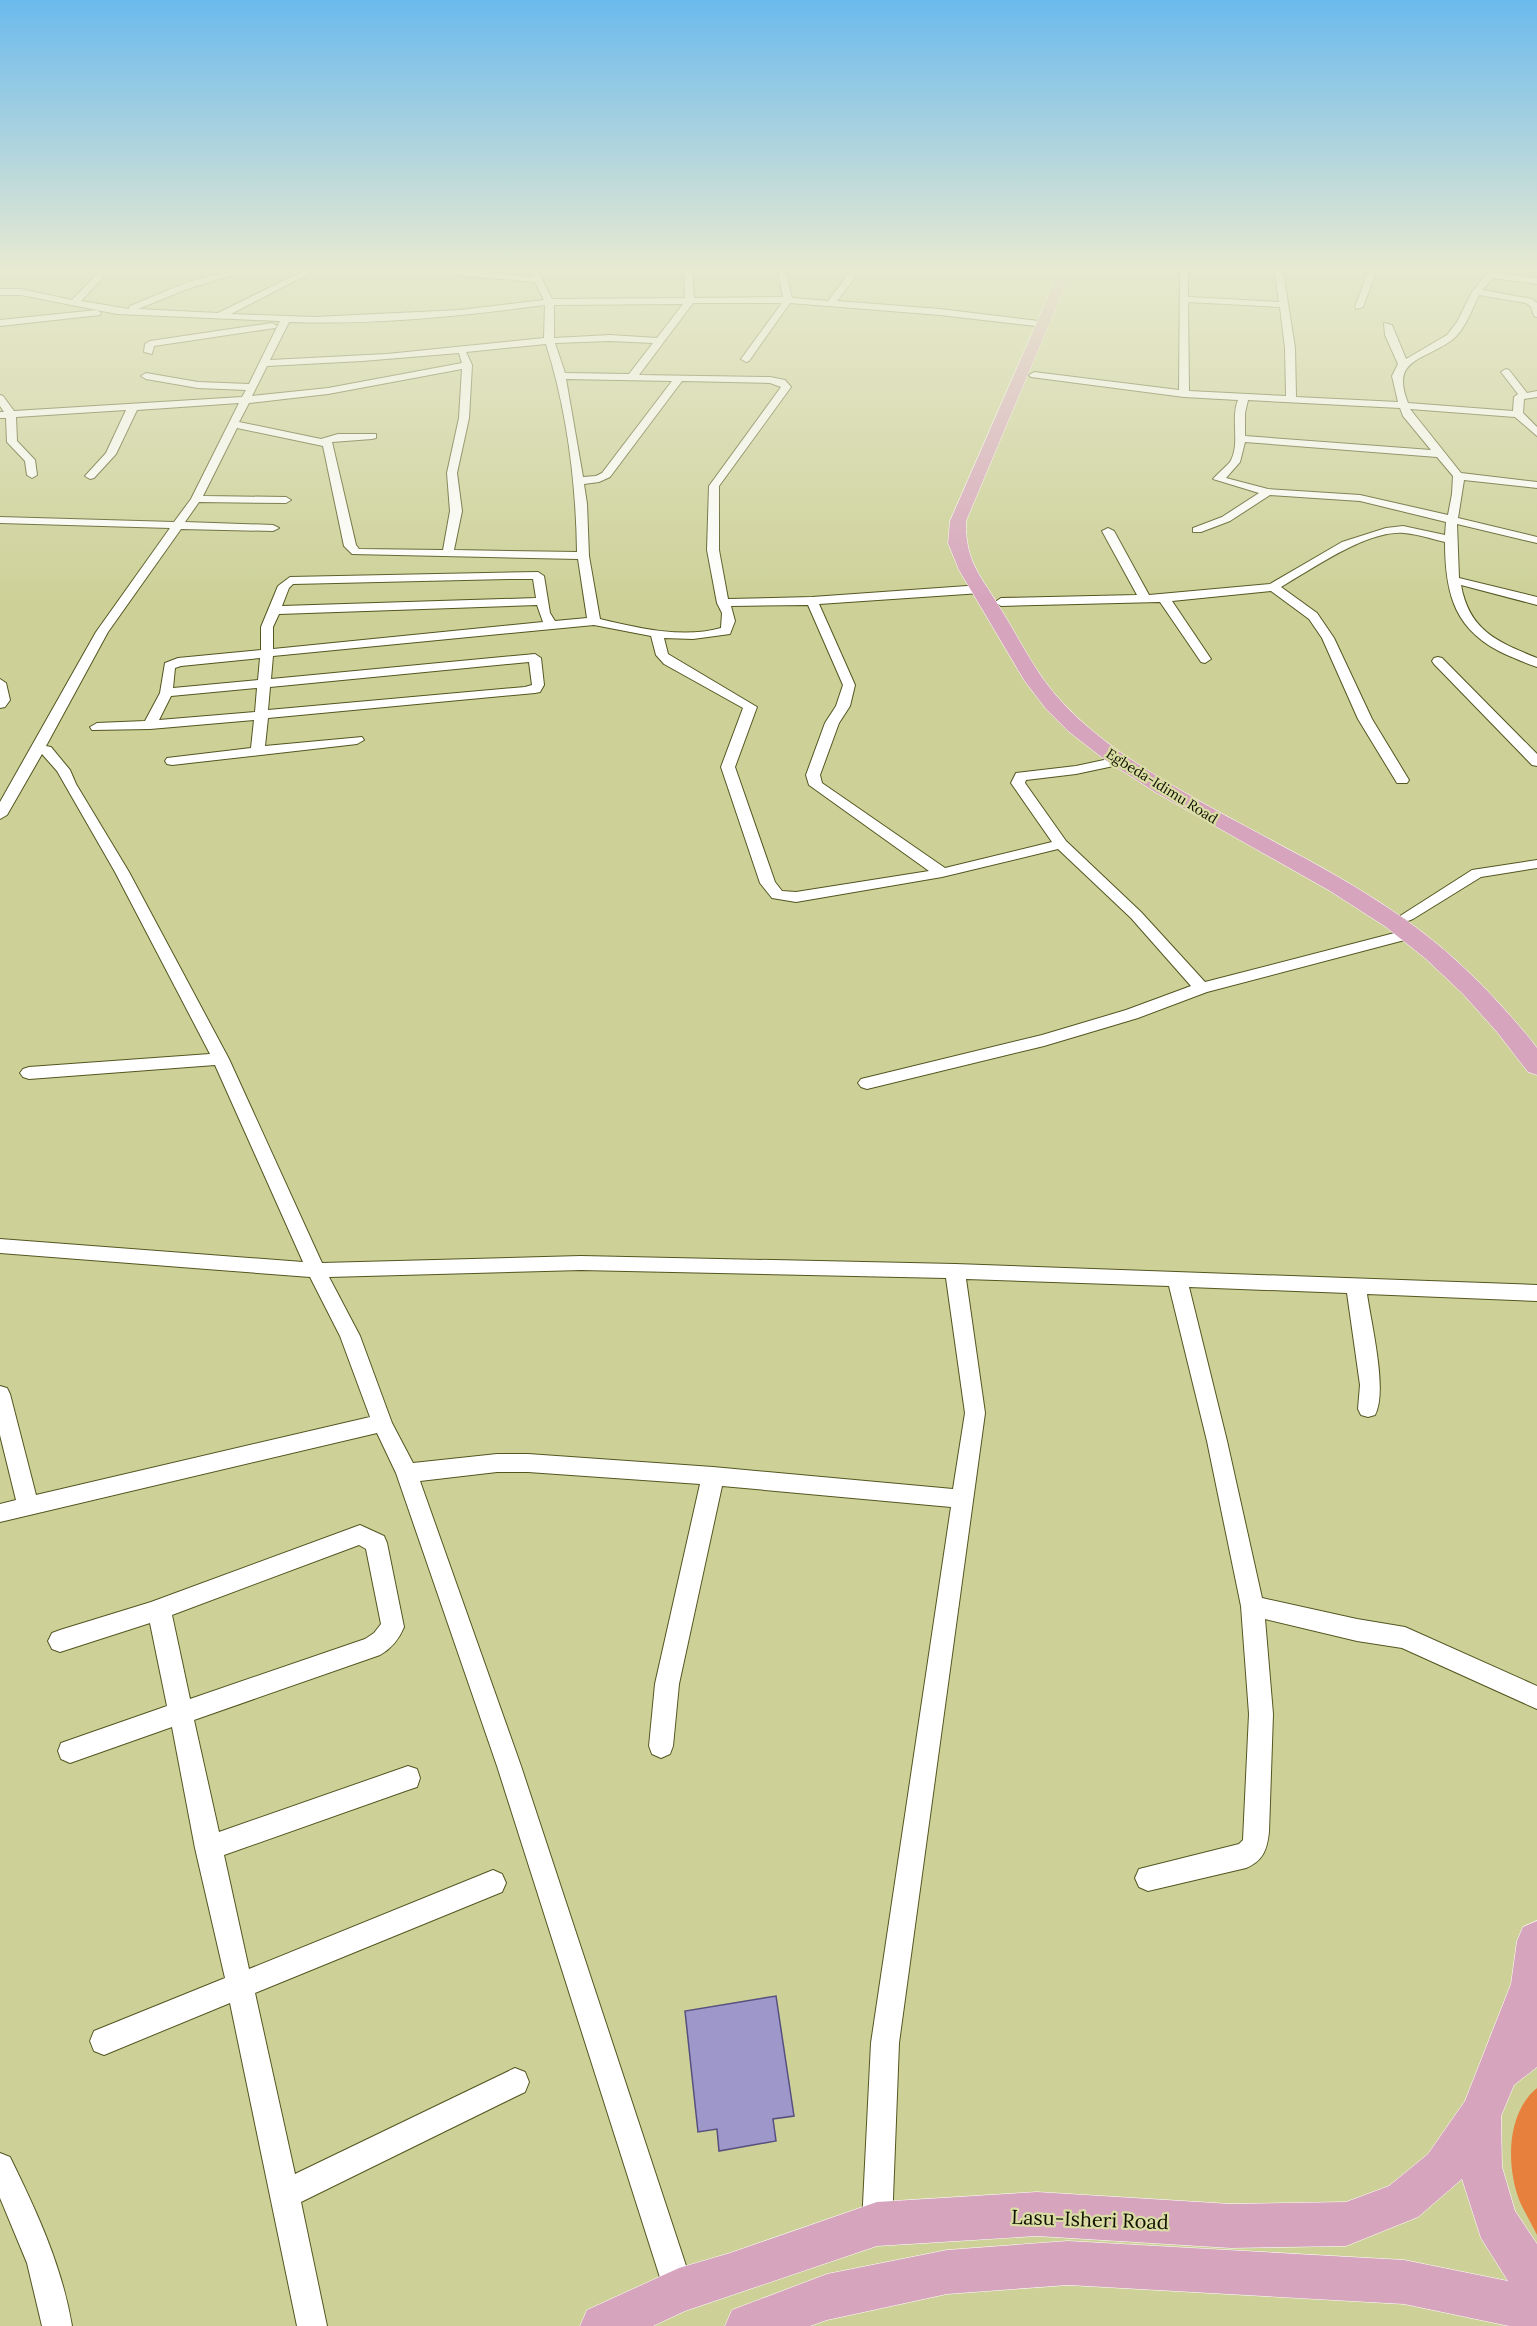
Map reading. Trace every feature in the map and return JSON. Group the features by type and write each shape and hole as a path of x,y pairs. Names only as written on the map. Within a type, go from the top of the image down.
{"main road":[{"name":"Egbeda-Idimu Road","path":"1019,381 965,500 958,521 957,542 965,564 1041,690 1064,716 1118,761 1264,841"},
{"name":"Egbeda-Idimu Road","path":"1031,381 1017,408 980,501 973,525 973,542 979,562 1026,649 1064,698 1099,732 1139,763 1328,882 1409,925 1502,999 1537,1038"},
{"name":"Egbeda-Idimu Road","path":"1409,925 1459,976 1537,1066"},
{"path":"1537,1941 1531,1984 1480,2116 1480,2167 1497,2222 1530,2274 1537,2280"},
{"path":"1499,2070 1537,2042"},
{"name":"Lasu-Isheri Road","path":"603,2326 679,2290 730,2275 877,2224 1037,2214 1231,2226 1346,2224 1403,2202 1443,2169 1480,2116"},
{"path":"759,2324 827,2297 947,2272 1068,2263 1404,2282 1537,2309"}],"street":[{"path":"172,381 198,385 252,387"},
{"path":"0,815 102,632 196,499 255,381"},
{"path":"5,415 246,400 328,391 384,381"},
{"path":"448,553 456,511 452,473 464,418 466,381"},
{"path":"562,381 582,504 583,556 594,621"},
{"path":"578,481 599,479 606,475 678,381"},
{"path":"150,725 166,693 169,666 172,663 594,621 643,633 726,631 730,625 728,610 723,603 713,550 714,486 786,387 782,382 773,381"},
{"path":"1078,381 1184,394 1518,414 1537,433"},
{"path":"1184,381 1184,394"},
{"path":"1291,381 1291,399"},
{"path":"1398,381 1403,406 1458,476 1460,489 1452,521 1451,540 1456,597 1465,618 1482,636 1537,663"},
{"path":"1512,381 1524,396"},
{"path":"1518,414 1517,399 1537,394"},
{"path":"0,398 12,442 30,460 32,475"},
{"path":"1244,398 1240,404 1240,439 1235,462 1218,479 1268,492 1360,498 1537,540"},
{"path":"90,476 111,454 133,407"},
{"path":"233,424 325,441 338,437 372,436"},
{"path":"1240,439 1441,454"},
{"path":"325,441 330,448 351,546 356,552 583,556"},
{"path":"1458,476 1537,485"},
{"path":"1197,530 1226,519 1268,492"},
{"path":"196,499 286,500"},
{"path":"0,520 273,528"},
{"path":"1001,602 1164,598 1272,587 1346,544 1386,531 1403,529 1451,540"},
{"path":"1108,531 1145,598"},
{"path":"258,751 259,715 267,654 267,627 276,610 284,586 290,582 538,576 544,613 551,625"},
{"path":"1454,580 1537,601"},
{"path":"1272,587 1312,616 1328,638 1365,719 1402,780"},
{"path":"723,603 812,601 981,590"},
{"path":"1164,598 1205,659"},
{"path":"276,610 542,601"},
{"path":"812,601 849,685 843,706 832,723 813,775 816,785 942,873"},
{"path":"657,634 662,655 668,661 750,707 728,767 768,883 777,895 796,897 942,873 1061,844"},
{"path":"97,727 150,725 525,691 535,689 538,685 535,658 166,693"},
{"path":"1438,661 1536,761"},
{"path":"0,683 3,700 0,704"},
{"path":"172,761 357,740"},
{"path":"37,749 46,750 51,754 63,771 122,872 221,1059 316,1270 350,1336 382,1423 408,1473 509,1766 679,2290"},
{"path":"1118,761 1076,770 1028,774 1018,779 1018,783 1061,844 1137,915 1202,988"},
{"path":"867,1083 1044,1040 1132,1014 1202,988 1409,925 1478,873 1537,864"},
{"path":"29,1073 221,1059"},
{"path":"0,1246 316,1270 581,1263 955,1271 1356,1288 1537,1293"},
{"path":"877,2224 885,2043 975,1413 955,1271"},
{"path":"1148,1878 1246,1855 1255,1846 1261,1714 1252,1606 1177,1279"},
{"path":"1356,1288 1370,1385 1368,1409"},
{"path":"0,1394 28,1505"},
{"path":"0,1513 382,1423"},
{"path":"408,1473 497,1463 528,1463 713,1476 963,1499"},
{"path":"661,1746 667,1684 713,1476"},
{"path":"60,1641 159,1610 360,1535 376,1542 393,1627 382,1641 372,1647 70,1750"},
{"path":"1252,1606 1357,1630 1404,1638 1537,1698"},
{"path":"159,1610 208,1848 286,2194 312,2326"},
{"path":"208,1848 408,1778"},
{"path":"104,2041 493,1883"},
{"path":"286,2194 515,2082"},
{"path":"0,2167 34,2235 45,2264 57,2326"}],"shaded area":[{"path":"1537,2088 1537,2235 1515,2188 1511,2157 1514,2126 1519,2111"}],"building":[{"path":"776,1996 794,2116 773,2119 776,2141 719,2151 717,2129 698,2132 685,2011"}]}
